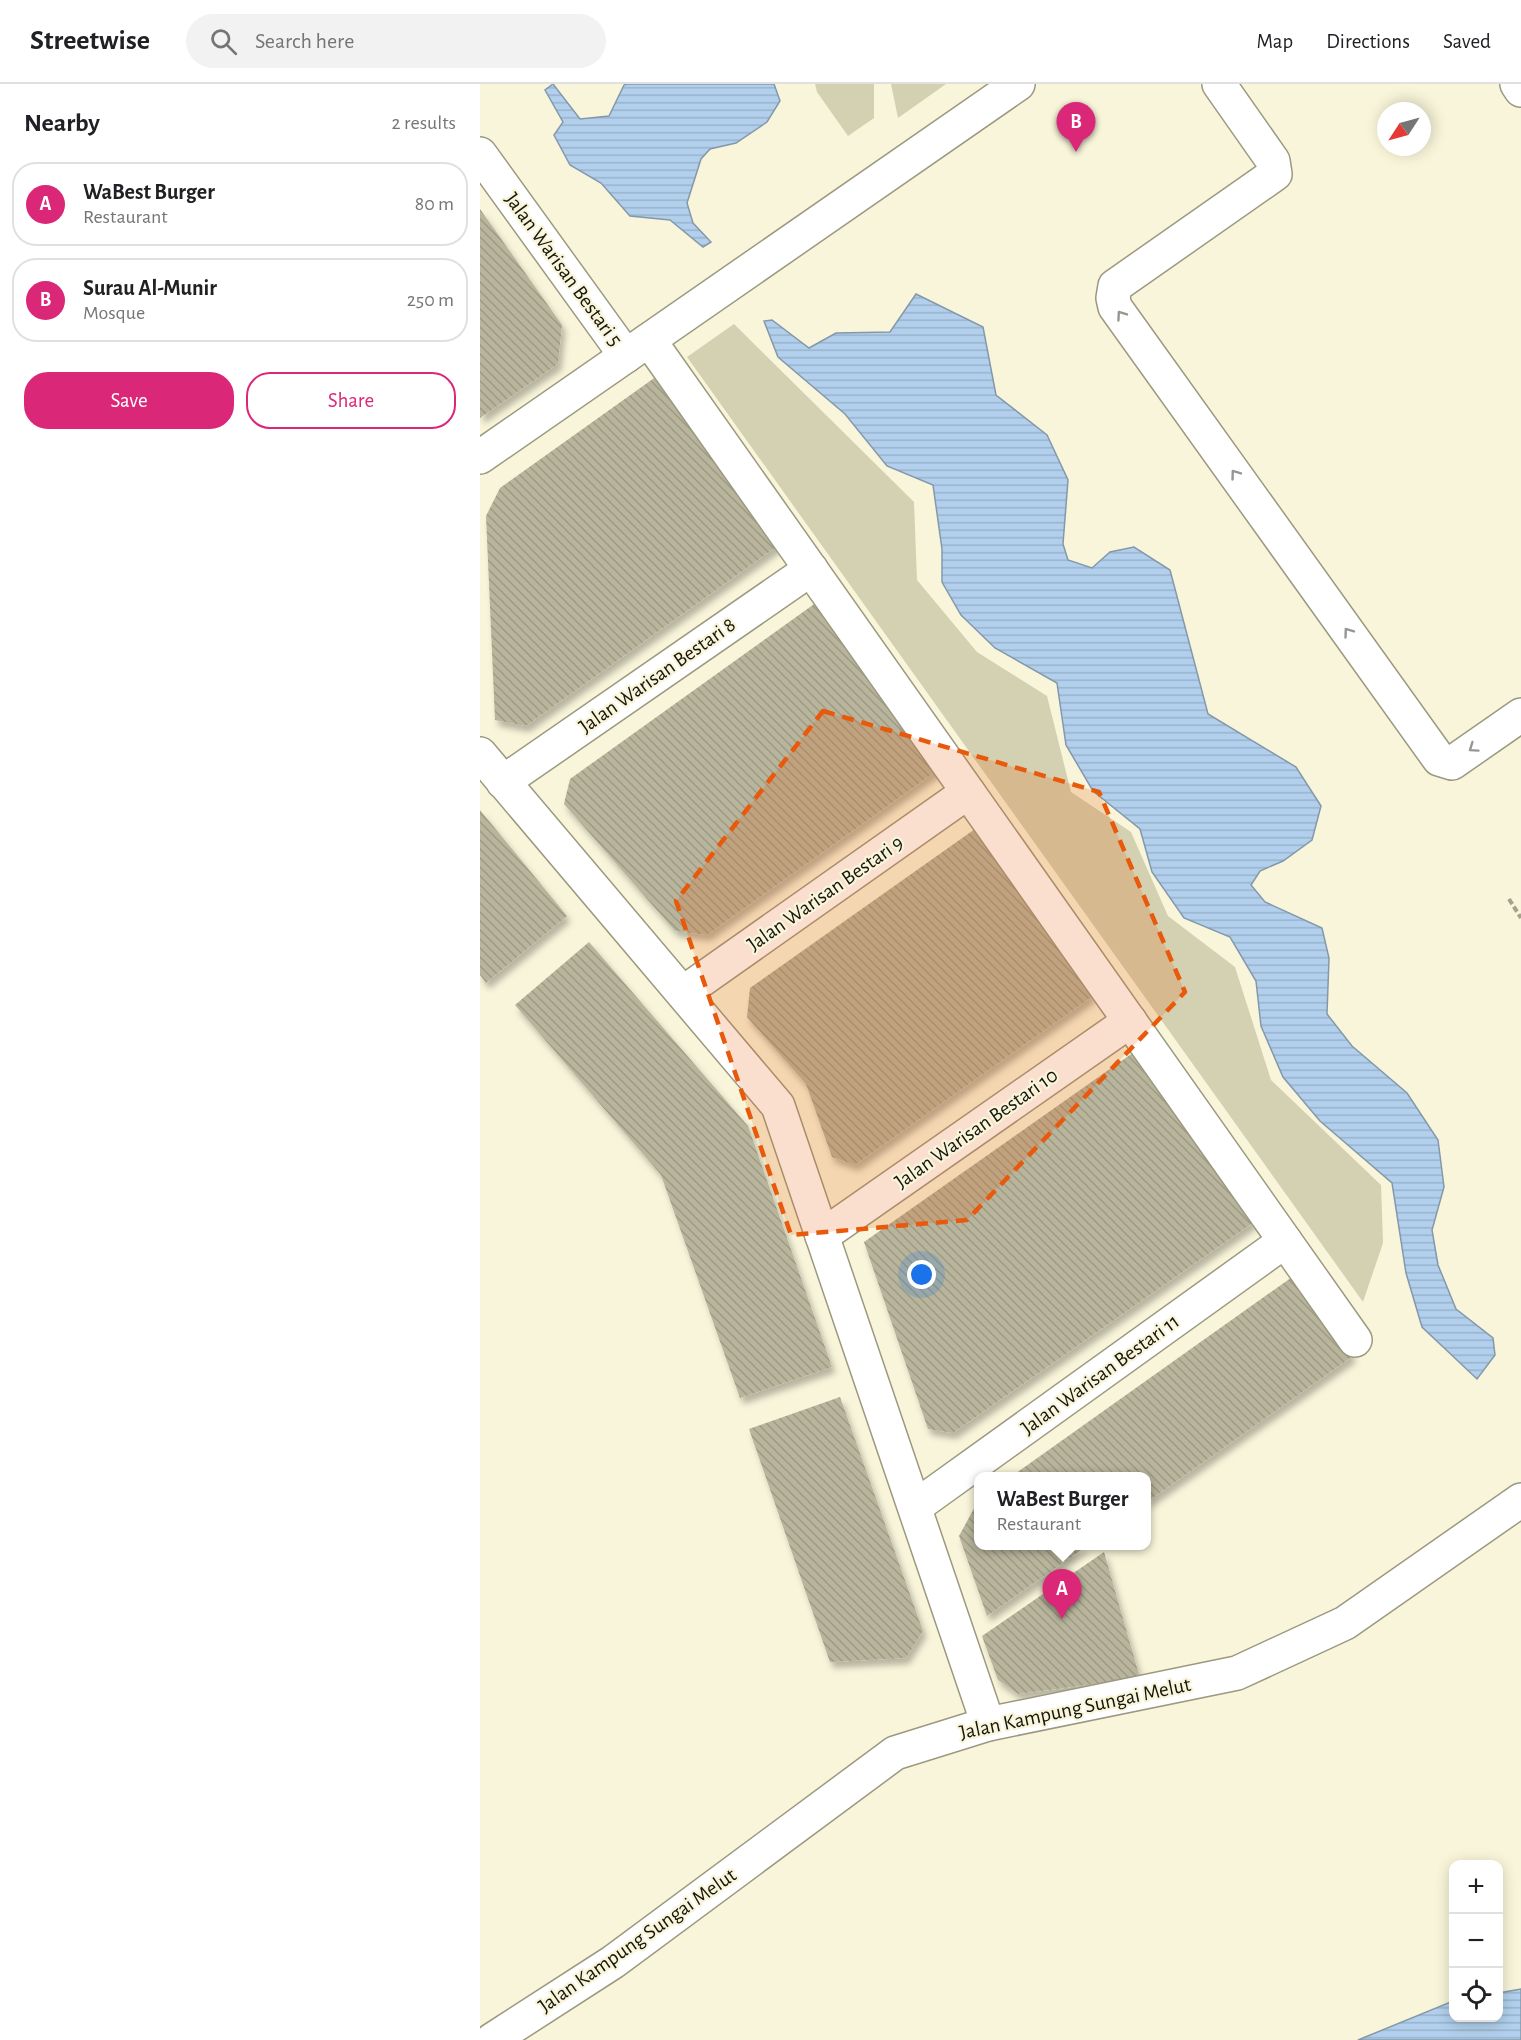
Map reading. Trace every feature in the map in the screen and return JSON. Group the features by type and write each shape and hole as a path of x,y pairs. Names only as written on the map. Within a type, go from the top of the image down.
{"street":[{"path":"480,457 1018,84"},
{"path":"1220,84 1273,161 1275,174 1115,286 1113,298 1115,307 1439,759 1452,763 1521,715"},
{"path":"1517,84 1521,90"},
{"name":"Jalan Warisan Bestari 5","path":"480,154 638,348 811,569 1355,1340"},
{"name":"Jalan Warisan Bestari 8","path":"503,782 811,569"},
{"path":"480,754 778,1106 988,1724"},
{"name":"Jalan Warisan Bestari 9","path":"683,993 968,792"},
{"name":"Jalan Warisan Bestari 10","path":"822,1236 1130,1021"},
{"name":"Jalan Warisan Bestari 11","path":"915,1507 1285,1241"},
{"name":"Jalan Kampung Sungai Melut","path":"492,2040 613,1962 895,1754 988,1724 1237,1673 1346,1623 1521,1500"}],"path":[{"path":"1509,899 1521,918"}],"highlighted area":[{"path":"823,711 1099,792 1185,992 967,1220 791,1235 676,901"}],"shaded area":[{"path":"815,84 874,84 874,118 848,136 817,92"},
{"path":"891,84 946,84 898,118"},
{"path":"734,324 914,502 917,580 977,652 1047,696 1071,792 1131,832 1168,916 1235,967 1271,1080 1381,1185 1383,1243 1363,1302 687,357"}],"water":[{"path":"553,84 580,119 609,116 624,85 627,84 774,84 780,101 767,122 736,143 710,149 701,159 687,203 693,223 711,242 703,247 670,220 630,216 601,183 570,165 554,135 563,122 545,90"},
{"path":"916,294 983,327 996,395 1047,435 1068,480 1063,544 1068,560 1092,568 1110,552 1134,547 1170,570 1208,714 1296,767 1321,806 1312,840 1283,861 1260,871 1251,885 1265,902 1322,928 1329,958 1327,1014 1352,1046 1407,1093 1438,1140 1444,1187 1432,1230 1438,1265 1456,1309 1493,1338 1495,1355 1477,1379 1422,1327 1406,1273 1392,1183 1320,1121 1283,1077 1261,1026 1256,981 1230,937 1184,918 1152,872 1140,829 1093,791 1066,745 1057,683 995,648 961,615 942,582 942,549 933,485 887,466 845,414 778,357 764,321 772,320 809,348 836,333 890,332"},
{"path":"1521,1989 1521,2040 1358,2040 1449,2003 1449,2022 1503,2022 1503,1992"}],"building":[{"path":"480,209 562,325 558,364 480,418"},
{"path":"657,376 779,545 526,726 495,720 486,516 500,488"},
{"path":"817,602 938,770 707,935 675,931 564,804 570,779"},
{"path":"480,810 567,916 486,983 480,975"},
{"path":"975,829 1093,996 855,1165 832,1157 806,1084 747,1017 750,988"},
{"path":"589,942 748,1126 832,1367 740,1398 661,1175 515,1005"},
{"path":"1134,1052 1254,1222 953,1433 928,1429 864,1242"},
{"path":"1295,1275 1353,1356 1151,1499 1151,1472 1018,1472"},
{"path":"840,1397 923,1631 906,1658 830,1662 749,1429"},
{"path":"974,1508 974,1550 1081,1550 987,1616 959,1536"},
{"path":"1104,1552 1140,1678 1018,1694 998,1680 982,1636"}],"place":[{"name":"Surau Al-Munir","path":"1076,152"},
{"name":"WaBest Burger","path":"1062,1619"}]}
